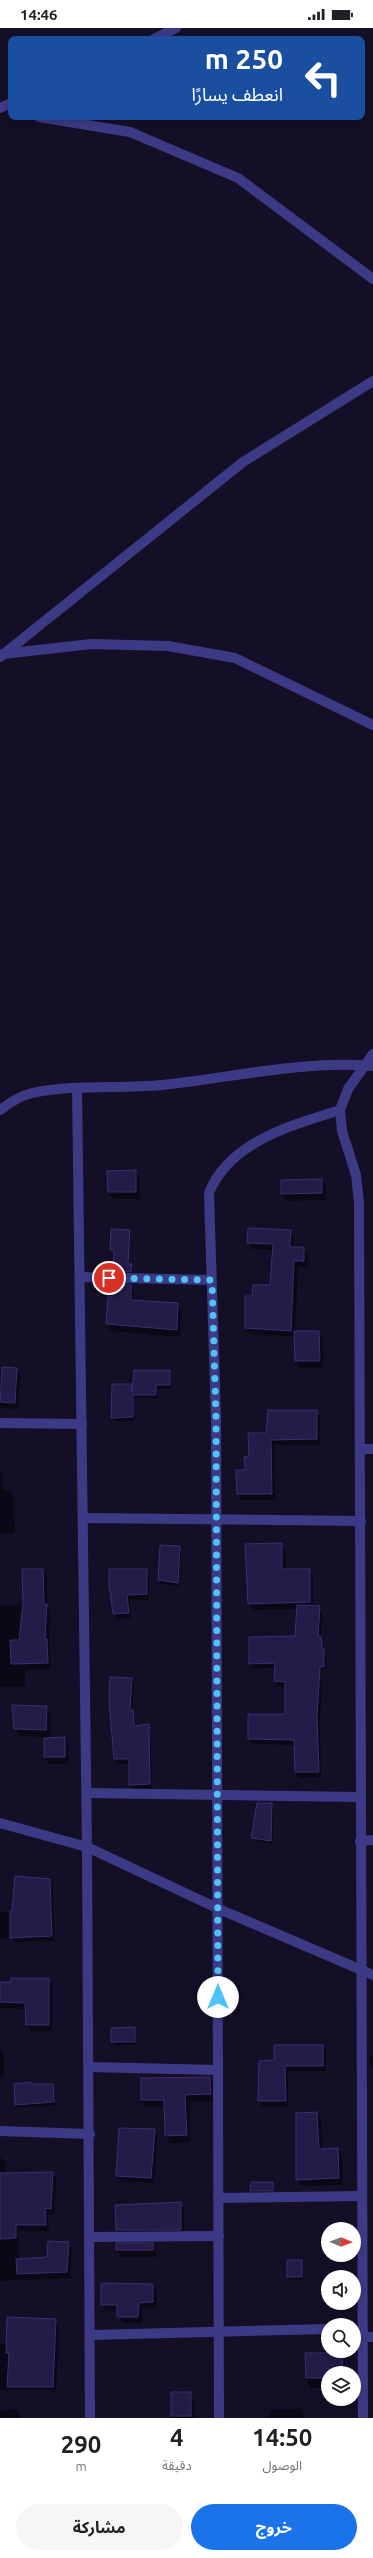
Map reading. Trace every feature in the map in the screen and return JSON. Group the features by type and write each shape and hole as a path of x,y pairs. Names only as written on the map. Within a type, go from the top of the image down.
{"street":[{"path":"160,36 176,28"},
{"path":"57,120 130,132 238,178 373,279"},
{"path":"1,655 243,462 373,381"},
{"path":"1,655 91,644 168,646 235,658 373,725"},
{"path":"363,2418 363,2333 368,2216 362,2196 359,1203 356,1175 342,1131 340,1110 348,1089 368,1065 373,1054"},
{"path":"0,1110 12,1101 30,1093 62,1088 125,1088 185,1082 248,1072 368,1065"},
{"path":"77,1088 87,1793 91,2335 90,2418"},
{"path":"219,2418 219,1909 216,1520 209,1193 216,1177 231,1161 265,1138 283,1129 340,1110"},
{"path":"80,1277 212,1280"},
{"path":"0,1422 82,1424"},
{"path":"360,1449 373,1449"},
{"path":"83,1518 361,1521"},
{"path":"87,1793 360,1797"},
{"path":"0,1823 87,1847 219,1909 373,1975"},
{"path":"360,1841 373,1840"},
{"path":"89,2067 218,2070"},
{"path":"0,2131 90,2134"},
{"path":"218,2198 362,2196"},
{"path":"90,2237 219,2236"},
{"path":"91,2335 321,2329"}],"building":[{"path":"136,1170 136,1192 108,1192 107,1171"},
{"path":"322,1179 322,1193 281,1194 281,1180"},
{"path":"248,1228 291,1230 290,1247 304,1247 304,1261 294,1261 291,1331 245,1328 245,1296 252,1296 253,1285 270,1285 273,1244 247,1243"},
{"path":"111,1229 130,1230 128,1264 132,1264 131,1272 113,1271 114,1250 110,1250"},
{"path":"112,1284 131,1285 131,1300 178,1303 177,1330 106,1324 108,1296 112,1297"},
{"path":"294,1331 319,1331 320,1361 295,1361"},
{"path":"2,1367 17,1368 15,1403 0,1402"},
{"path":"134,1370 170,1370 170,1385 156,1385 156,1395 133,1395 133,1417 111,1418 112,1384 132,1384 132,1392"},
{"path":"268,1410 317,1410 317,1439 271,1440 272,1494 237,1494 236,1470 245,1470 244,1457 249,1456 248,1433 266,1433"},
{"path":"282,1543 282,1569 310,1569 310,1602 248,1604 245,1544"},
{"path":"160,1545 180,1546 178,1583 158,1580"},
{"path":"22,1569 43,1569 44,1604 47,1604 45,1639 47,1639 48,1663 11,1664 10,1640 19,1640 23,1603"},
{"path":"109,1569 147,1569 147,1594 127,1595 129,1613 113,1614 109,1590"},
{"path":"297,1605 320,1606 318,1636 321,1636 322,1648 324,1648 324,1667 320,1667 317,1716 319,1772 295,1772 294,1740 248,1739 248,1714 285,1714 285,1682 274,1681 275,1663 249,1664 249,1637 295,1636"},
{"path":"110,1677 132,1678 130,1710 133,1710 134,1726 149,1724 150,1784 129,1785 129,1759 114,1759 109,1700"},
{"path":"12,1705 47,1706 46,1730 14,1729"},
{"path":"65,1737 65,1757 44,1757 44,1738"},
{"path":"257,1803 272,1803 271,1841 251,1838"},
{"path":"15,1876 50,1879 52,1936 10,1938 10,1911 12,1911"},
{"path":"11,1978 49,1978 49,2025 26,2025 25,2003 0,2002 0,1982 11,1982"},
{"path":"135,2027 135,2042 111,2042 111,2028"},
{"path":"274,2045 323,2045 323,2066 285,2066 286,2101 258,2101 259,2061 274,2060"},
{"path":"210,2077 211,2094 185,2095 187,2135 165,2136 164,2100 141,2100 141,2078"},
{"path":"31,2082 31,2084 53,2084 54,2102 15,2105 14,2084"},
{"path":"317,2112 319,2149 338,2148 339,2178 296,2180 296,2113"},
{"path":"119,2128 155,2129 151,2178 116,2176"},
{"path":"53,2172 51,2209 45,2208 46,2225 16,2225 16,2238 0,2239 0,2173"},
{"path":"251,2182 273,2182 273,2191 250,2191"},
{"path":"181,2202 181,2230 116,2230 115,2205"},
{"path":"48,2241 69,2242 67,2272 17,2274 16,2259 47,2257"},
{"path":"116,2243 153,2243 153,2250 116,2250"},
{"path":"287,2260 302,2260 302,2277 287,2277"},
{"path":"101,2283 153,2284 153,2302 139,2303 138,2317 117,2317 117,2305 101,2305"},
{"path":"7,2317 56,2319 53,2387 7,2387 9,2353 6,2353"},
{"path":"305,2353 321,2353 321,2358 343,2358 342,2366 321,2366 321,2378 306,2378"},
{"path":"171,2392 191,2392 191,2416 171,2416"}],"route":[{"path":"109,1278 212,1280 216,1419 217,1795 219,1909 218,1997"}]}
